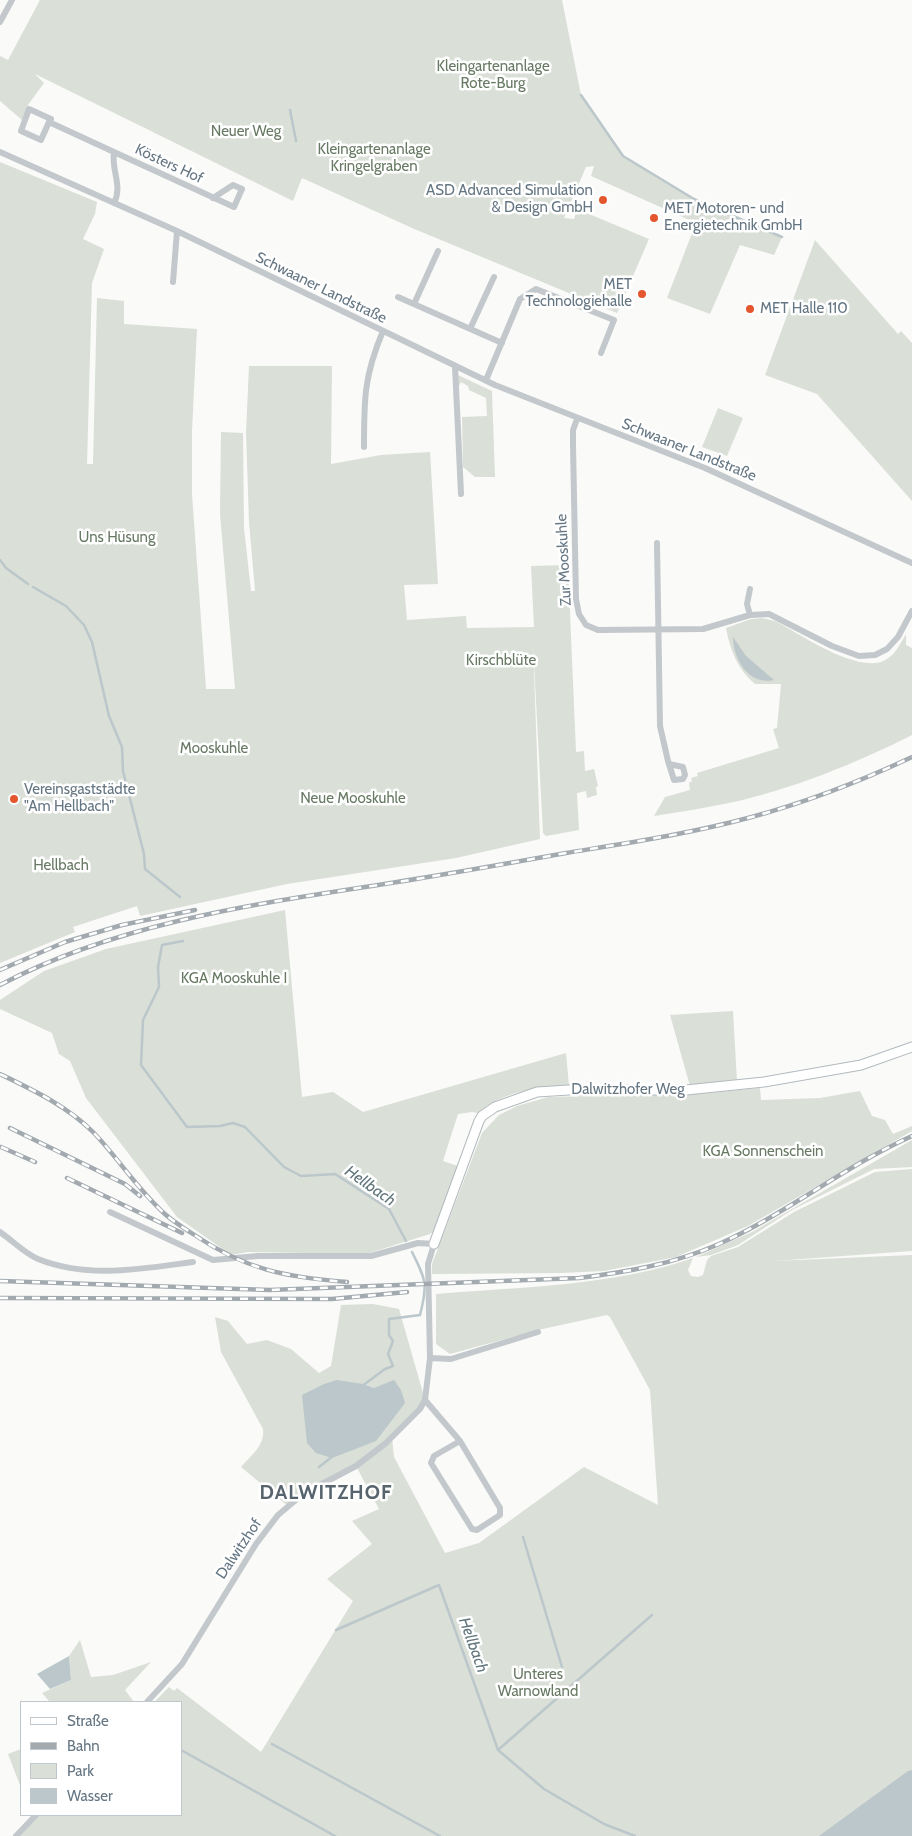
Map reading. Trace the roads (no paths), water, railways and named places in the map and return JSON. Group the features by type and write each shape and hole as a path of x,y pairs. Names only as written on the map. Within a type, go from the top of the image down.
{"street":[{"path":"0,22 12,0"},
{"name":"Kösters Hof","path":"29,109 51,119 49,122 40,140 21,132 29,109"},
{"name":"Kösters Hof","path":"49,122 213,198"},
{"name":"Schwaaner Landstraße","path":"0,152 40,172 177,231 486,380 577,419 699,466 912,563"},
{"name":"Kösters Hof","path":"114,152 112,164 118,190 114,203"},
{"path":"173,282 177,231"},
{"path":"414,304 438,251"},
{"path":"470,329 494,278"},
{"path":"486,380 520,299 536,290 614,320 601,353"},
{"path":"398,297 502,343"},
{"path":"364,447 364,394 372,356 382,331"},
{"path":"455,366 461,494"},
{"name":"Zur Mooskuhle","path":"577,419 573,430 572,445 576,599 579,614 586,625 598,630 710,628 762,613 775,616 848,653 870,656 880,654 893,644 912,611"},
{"path":"657,543 660,726 669,764"},
{"path":"750,589 747,604 750,615"},
{"name":"Dalwitzhofer Weg","path":"428,1275 429,1260 434,1244 479,1122 486,1112 503,1103 553,1090 686,1090 764,1082 861,1065 912,1047"},
{"path":"110,1212 214,1260 258,1256 365,1256 384,1254 418,1243 434,1244"},
{"path":"0,1232 36,1258 70,1267 102,1272 194,1262"},
{"name":"Dalwitzhof","path":"148,1701 182,1664 256,1544 278,1516 303,1494 356,1466 386,1443 410,1421 425,1400 430,1358 428,1275"},
{"path":"430,1358 451,1359 538,1332"},
{"path":"425,1400 460,1440 500,1508 500,1515 477,1530 472,1529 431,1463 434,1456 460,1440"},
{"path":"16,1836 35,1816"}],"water":[{"path":"733,637 746,656 774,680 765,681 757,679 744,669 736,654"},
{"path":"337,1380 363,1384 374,1388 394,1380 401,1390 405,1403 376,1441 332,1458 316,1453 307,1443 302,1395"},
{"path":"69,1656 71,1680 50,1689 37,1674"},
{"path":"912,1770 912,1836 819,1836 908,1771"}],"waterway":[{"path":"581,95 623,156 694,199 782,237"},
{"path":"290,110 296,141"},
{"name":"Hellbach","path":"0,560 6,568 28,584"},
{"name":"Hellbach","path":"33,587 66,606 84,625 92,642 109,716 122,747 123,771 144,854 145,869 180,897"},
{"name":"Hellbach","path":"183,941 162,945 158,967 159,987 143,1020 141,1065 187,1127 220,1126 233,1123 245,1127 284,1167 301,1176 335,1174 389,1209 406,1241"},
{"name":"Hellbach","path":"362,1386 385,1369 393,1366 388,1354 393,1341 389,1335 389,1319 420,1315 425,1289 423,1276 412,1252"},
{"name":"Hellbach","path":"319,1467 333,1456"},
{"path":"523,1537 562,1667"},
{"name":"Hellbach","path":"336,1630 439,1585 498,1750 544,1789 604,1824 635,1836"},
{"path":"498,1750 652,1615"},
{"path":"272,1744 440,1836"},
{"path":"182,1751 335,1836"}],"railway":[{"path":"0,985 87,947 178,921 271,902 635,842 725,824 811,799 912,757"},
{"path":"0,970 65,942 122,925 195,910"},
{"path":"0,1074 49,1099 72,1114 93,1132 137,1185 166,1215 212,1246 249,1264 267,1270 347,1282"},
{"path":"10,1128 125,1184 140,1196"},
{"path":"0,1281 270,1290 579,1278 615,1273 668,1262 719,1244 768,1219 863,1161 912,1136"},
{"path":"1,1147 35,1162"},
{"path":"67,1178 182,1233"},
{"path":"0,1298 332,1299 407,1292"}],"place":[{"name":"ASD Advanced Simulation & Design GmbH","path":"603,200"},
{"name":"MET Motoren- und Energietechnik GmbH","path":"654,218"},
{"name":"MET Technologiehalle","path":"642,294"},
{"name":"MET Halle 110","path":"750,309"},
{"name":"Vereinsgaststädte \"Am Hellbach\"","path":"14,799"}],"district":[{"name":"DALWITZHOF","path":"326,1493"}],"park label":[{"name":"Kleingartenanlage Rote-Burg","path":"493,76"},
{"name":"Neuer Weg","path":"246,132"},
{"name":"Kleingartenanlage Kringelgraben","path":"374,158"},
{"name":"Uns Hüsung","path":"117,538"},
{"name":"Kirschblüte","path":"501,661"},
{"name":"Mooskuhle","path":"214,749"},
{"name":"Neue Mooskuhle","path":"353,799"},
{"name":"KGA Mooskuhle I","path":"234,979"},
{"name":"KGA Sonnenschein","path":"763,1152"},
{"name":"Unteres Warnowland","path":"538,1684"}]}
